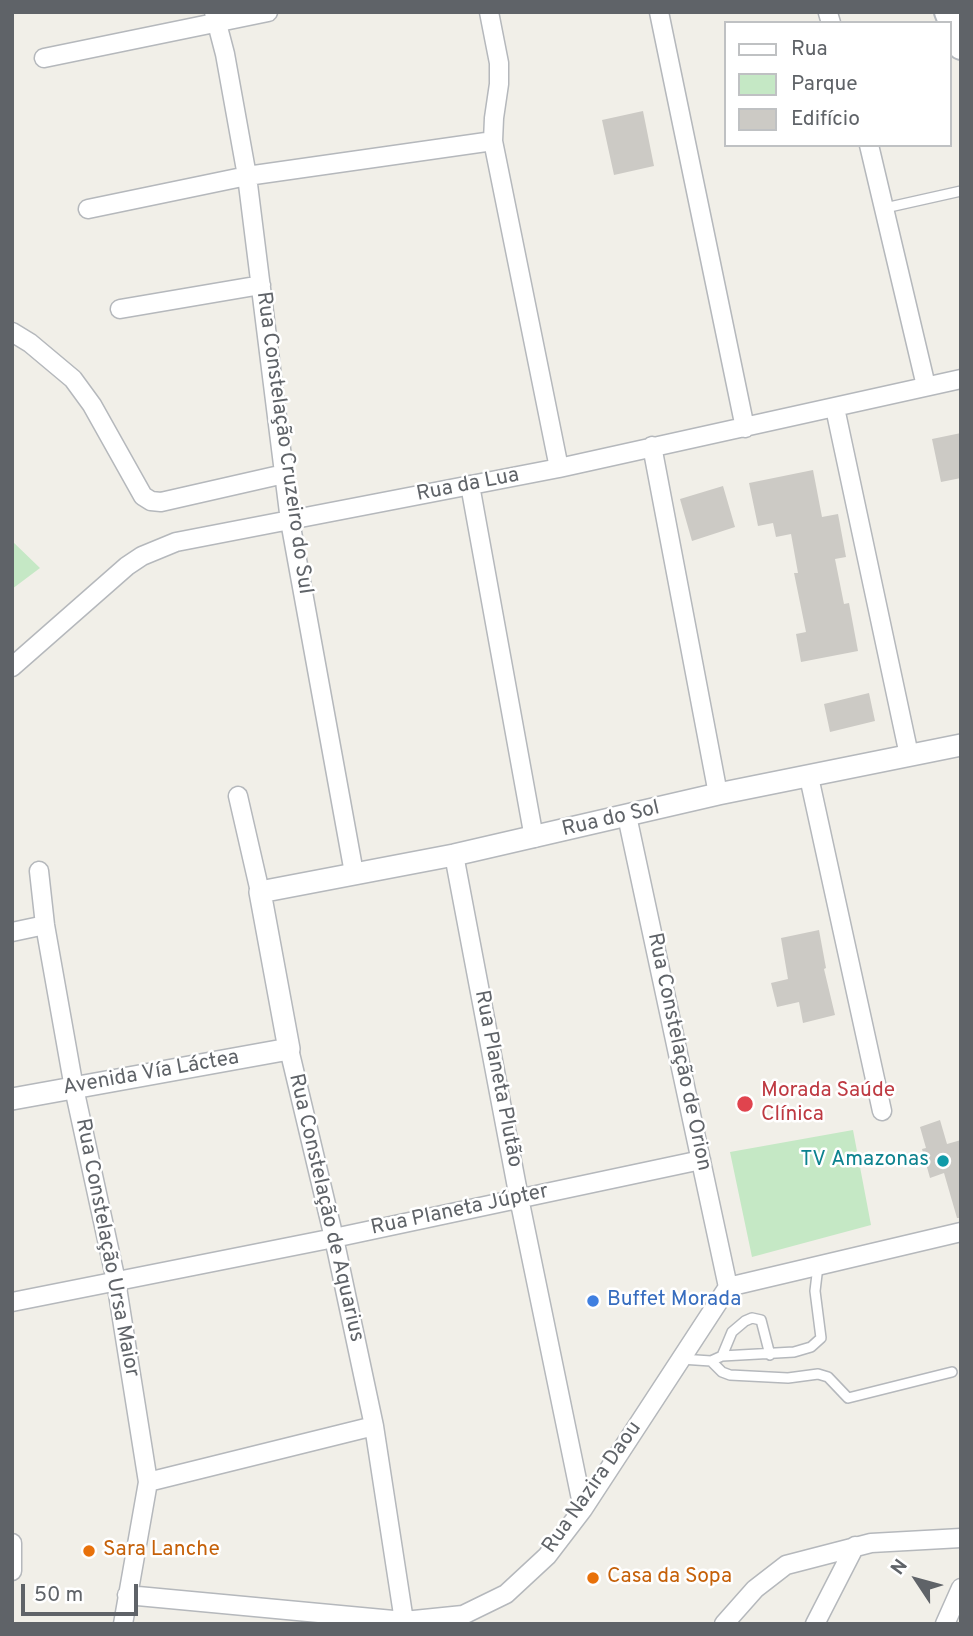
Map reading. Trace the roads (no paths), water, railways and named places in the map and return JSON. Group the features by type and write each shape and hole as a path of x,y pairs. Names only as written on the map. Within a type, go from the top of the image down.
{"main road":[{"path":"952,28 961,47"}],"street":[{"path":"44,58 216,18 268,12"},
{"path":"489,12 499,74 493,141 559,468"},
{"path":"659,12 746,428"},
{"name":"Rua Constelação Cruzeiro do Sul","path":"216,18 247,176 290,521 354,873"},
{"path":"88,209 247,176 493,141"},
{"path":"870,147 926,386"},
{"path":"120,309 261,285"},
{"path":"12,332 30,343 73,379 92,405 143,496 151,501 161,502 284,474"},
{"name":"Rua da Lua","path":"12,667 108,582 142,556 176,542 559,468 961,379"},
{"path":"835,408 909,755"},
{"path":"652,446 719,794"},
{"path":"470,485 534,838"},
{"name":"Rua do Sol","path":"260,892 454,855 719,794 961,745"},
{"path":"809,777 882,1111"},
{"name":"Rua Constelação de Aquarius","path":"238,796 260,892 289,1049 334,1238 374,1426 404,1621"},
{"name":"Rua Constelação de Orion","path":"627,816 728,1287"},
{"name":"Rua Planeta Plutão","path":"454,855 519,1198 583,1509"},
{"name":"Rua Constelação Ursa Maior","path":"39,872 45,925 74,1088 116,1281 148,1482 123,1624"},
{"path":"12,932 45,925"},
{"name":"Avenida Vía Láctea","path":"12,1099 289,1049"},
{"name":"Rua Planeta Júpter","path":"12,1302 334,1238 701,1160"},
{"path":"728,1287 961,1232"},
{"name":"Rua Nazira Daou","path":"127,1595 404,1621 463,1615 506,1594 547,1556 583,1509 728,1287"},
{"path":"148,1482 374,1426"},
{"path":"724,1624 755,1589 786,1565 871,1543 961,1538"},
{"path":"12,1543 12,1571"},
{"path":"815,1624 855,1546"},
{"path":"945,1624 961,1588"}],"lane":[{"path":"886,208 961,191"},
{"path":"681,1359 711,1361 722,1356 804,1351 821,1338 815,1291 818,1266"},
{"path":"722,1356 732,1332 752,1318 761,1320 770,1355"},
{"path":"711,1361 730,1376 788,1378 818,1374 828,1377 848,1398 952,1372"}],"place":[{"name":"Morada Saúde Clínica","path":"745,1104"},
{"name":"TV Amazonas","path":"943,1161"},
{"name":"Buffet Morada","path":"593,1301"},
{"name":"Sara Lanche","path":"89,1551"},
{"name":"Casa da Sopa","path":"593,1578"}]}
